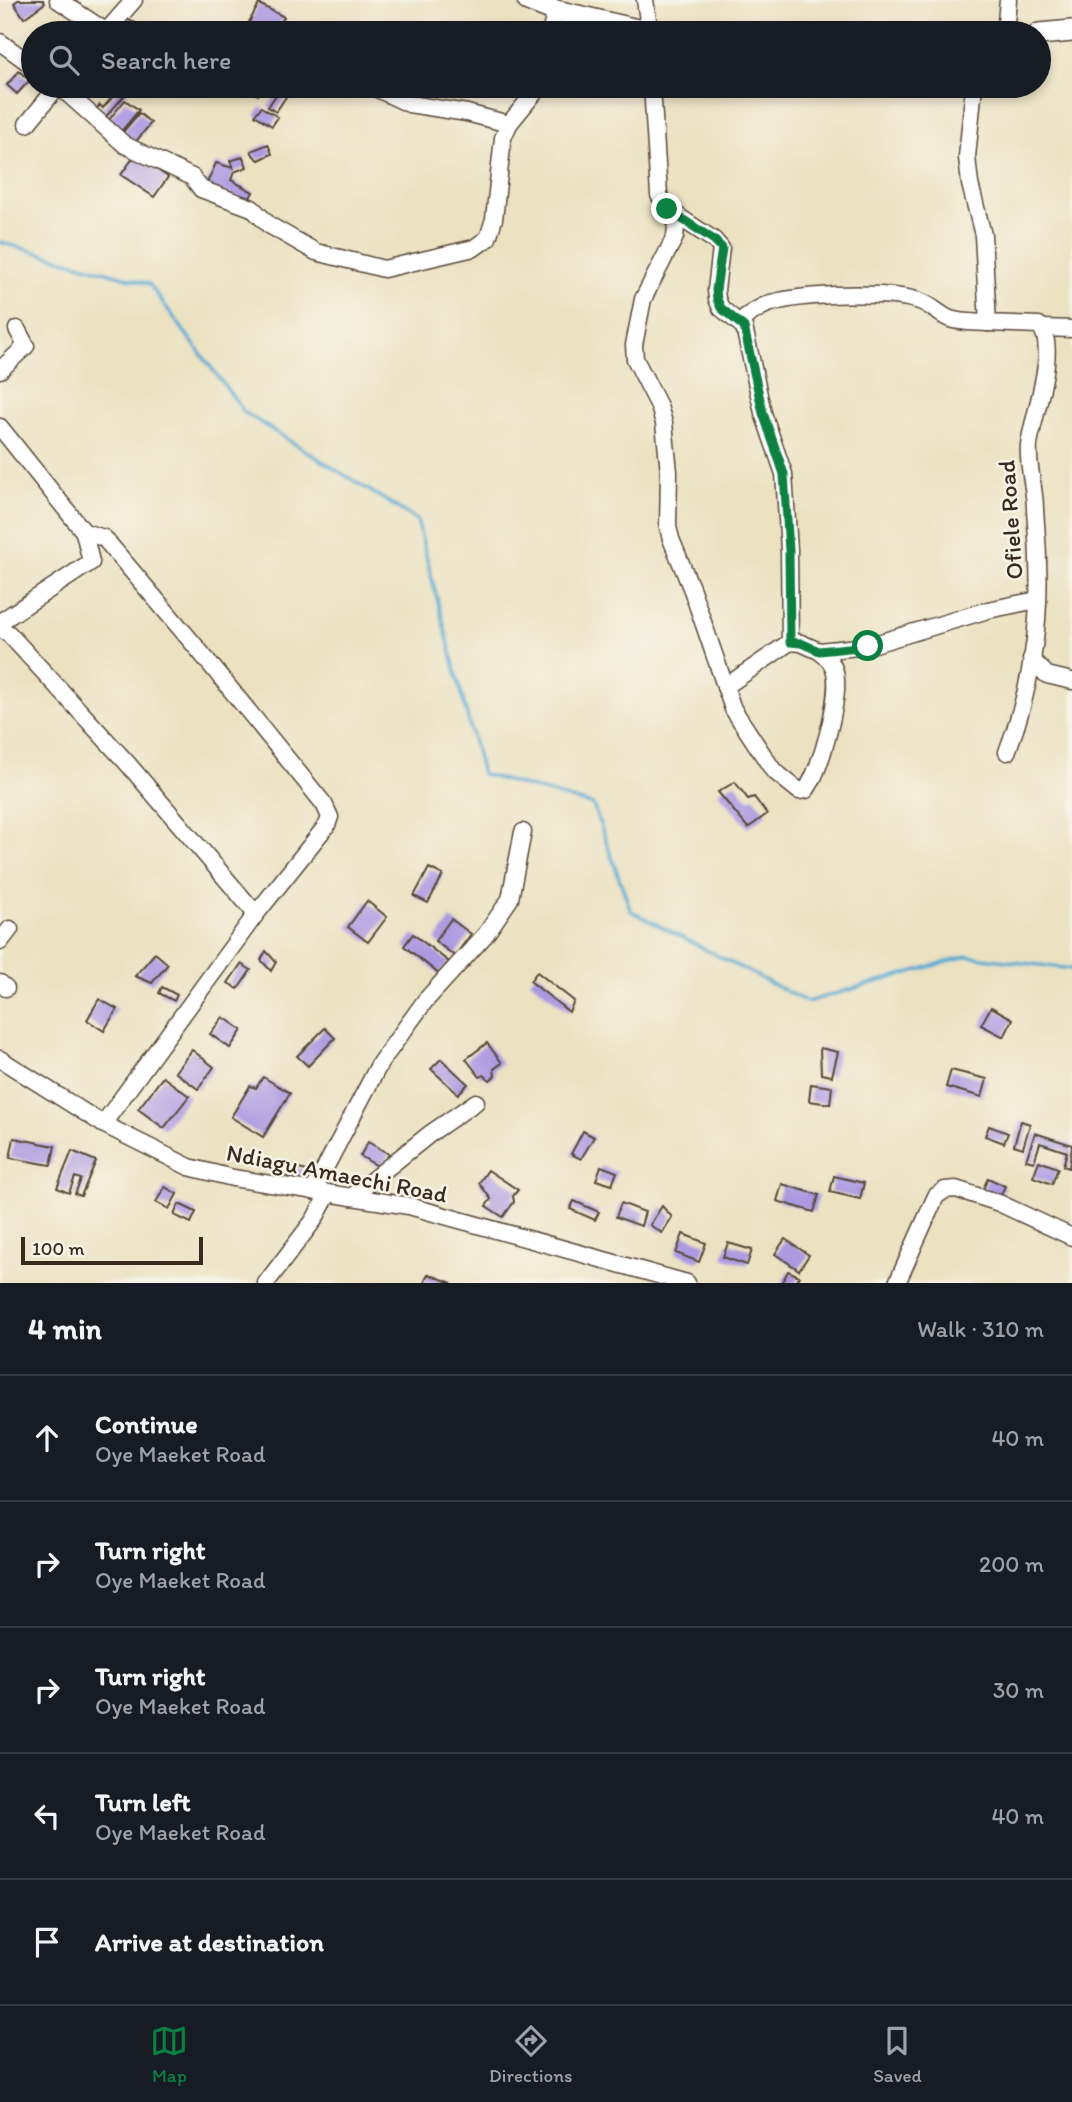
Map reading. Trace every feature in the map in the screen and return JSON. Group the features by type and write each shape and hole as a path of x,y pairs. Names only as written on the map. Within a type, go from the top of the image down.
{"main road":[{"path":"528,0 556,11 599,21"},
{"path":"1051,33 1072,31"}],"street":[{"path":"58,0 89,21"},
{"path":"116,21 134,0"},
{"path":"645,0 648,21"},
{"path":"1006,21 1008,0"},
{"path":"553,21 556,11"},
{"path":"0,42 21,57"},
{"path":"27,124 48,98"},
{"path":"72,98 125,145 192,177 201,189 252,208 269,225 316,252 384,270 474,248 484,243 494,219 503,138 509,124 530,98"},
{"path":"396,98 409,104 467,113 509,124"},
{"path":"653,98 659,195 667,209 677,218 719,243 722,248 717,299 721,308 744,327 763,413 786,483 790,642"},
{"path":"973,98 967,157 970,184 983,235 988,323"},
{"path":"677,218 675,237 643,299 634,345 634,353 659,406 664,423 669,472 668,527 725,687 742,725 773,770 794,788 803,791 810,785 822,758 836,684 833,664 819,651 801,643 790,642 725,687"},
{"path":"739,322 756,309 771,303 797,298 865,296 922,302 949,318 1072,329"},
{"name":"Ofiele Road","path":"1007,752 1020,714 1031,659 1037,600 1035,505 1029,443 1043,384 1046,342 1042,328"},
{"path":"0,370 26,346 17,329"},
{"path":"0,427 84,532 91,562 0,622"},
{"path":"84,532 104,538 282,752 324,804 330,817 327,825 256,914 103,1124"},
{"path":"819,651 868,646 988,610 1037,600"},
{"path":"0,628 9,634 128,764 256,914"},
{"path":"1031,659 1047,676 1072,681"},
{"path":"266,1283 309,1226 321,1192 380,1063 425,1001 486,934 510,899 523,832"},
{"name":"Ndiagu Amaechi Road","path":"0,1059 103,1124 189,1167 233,1178 409,1206 683,1283"},
{"path":"351,1197 431,1133 476,1102"},
{"path":"897,1283 936,1196 945,1190 956,1189 999,1202 1072,1237"}],"building":[{"path":"18,0 43,0 45,3 24,18 14,3"},
{"path":"259,4 284,17 282,21 250,21"},
{"path":"19,71 21,73 21,90 17,94 7,85"},
{"path":"112,98 122,98 103,120 94,112 100,105 103,108"},
{"path":"274,98 285,98 276,112 268,107"},
{"path":"125,100 139,110 120,133 107,122"},
{"path":"261,107 278,117 272,126 255,115"},
{"path":"139,113 151,123 134,144 121,134"},
{"path":"268,144 272,154 259,160 254,156 251,151"},
{"path":"135,155 168,177 154,197 121,175"},
{"path":"243,157 247,167 234,172 231,180 253,192 248,202 206,185 216,163 233,168 230,161"},
{"path":"735,782 748,799 754,797 767,814 748,828 718,792"},
{"path":"429,868 443,875 428,903 414,896"},
{"path":"367,901 387,917 368,942 348,927"},
{"path":"451,919 471,934 455,956 435,941"},
{"path":"413,934 449,962 439,974 404,946"},
{"path":"266,951 276,962 271,971 261,960"},
{"path":"155,953 168,964 152,983 135,976"},
{"path":"241,964 251,970 238,989 228,983"},
{"path":"537,972 574,1001 569,1012 530,981"},
{"path":"162,987 177,995 174,1001 159,993"},
{"path":"99,999 117,1009 104,1031 87,1020"},
{"path":"991,1007 1013,1019 1004,1037 981,1025"},
{"path":"223,1017 242,1030 230,1048 210,1034"},
{"path":"325,1028 335,1038 308,1066 297,1056"},
{"path":"487,1043 502,1063 494,1069 495,1076 490,1080 484,1075 480,1077 466,1059"},
{"path":"820,1048 838,1052 832,1076 821,1074"},
{"path":"192,1050 214,1067 198,1089 175,1072"},
{"path":"441,1059 468,1084 458,1094 431,1069"},
{"path":"951,1070 987,1079 982,1097 946,1087"},
{"path":"163,1077 189,1096 164,1128 138,1109"},
{"path":"263,1077 290,1093 263,1137 231,1117 250,1086 256,1088"},
{"path":"811,1084 832,1087 830,1104 809,1101"},
{"path":"1021,1121 1030,1124 1023,1148 1014,1145"},
{"path":"989,1126 1008,1133 1004,1143 985,1136"},
{"path":"583,1131 594,1137 581,1159 571,1154"},
{"path":"1035,1133 1072,1145 1069,1168 1063,1166 1067,1152 1040,1143 1034,1162 1026,1160"},
{"path":"14,1138 55,1146 51,1165 10,1158"},
{"path":"368,1142 389,1154 381,1168 360,1156"},
{"path":"72,1151 96,1161 81,1196 75,1194 81,1179 75,1177 69,1193 57,1188"},
{"path":"1039,1161 1058,1168 1052,1184 1033,1177"},
{"path":"601,1166 617,1172 612,1185 596,1180"},
{"path":"290,1167 316,1173 313,1184 287,1178"},
{"path":"488,1170 518,1190 513,1196 514,1202 503,1217 486,1206 491,1199 479,1183"},
{"path":"834,1176 864,1183 860,1199 830,1192"},
{"path":"988,1178 1005,1186 1000,1197 983,1189"},
{"path":"782,1184 819,1195 814,1212 777,1201"},
{"path":"165,1187 177,1194 169,1209 156,1202"},
{"path":"574,1201 599,1212 595,1220 570,1209"},
{"path":"621,1203 645,1212 641,1226 616,1217"},
{"path":"179,1204 196,1212 191,1223 174,1215"},
{"path":"662,1206 672,1217 662,1233 650,1225"},
{"path":"683,1234 706,1243 699,1262 676,1253"},
{"path":"785,1239 809,1255 799,1270 775,1254"},
{"path":"728,1243 752,1250 747,1265 723,1257"},
{"path":"788,1271 799,1276 796,1283 782,1283"},
{"path":"428,1274 452,1283 424,1283"}],"waterway":[{"path":"0,242 149,284 245,413 417,520 482,774 593,805 631,911 807,1002 967,956 1072,969"}],"route":[{"path":"667,209 719,243 722,248 717,299 721,308 744,327 763,413 786,483 790,642 801,643 819,651 868,646"}]}
